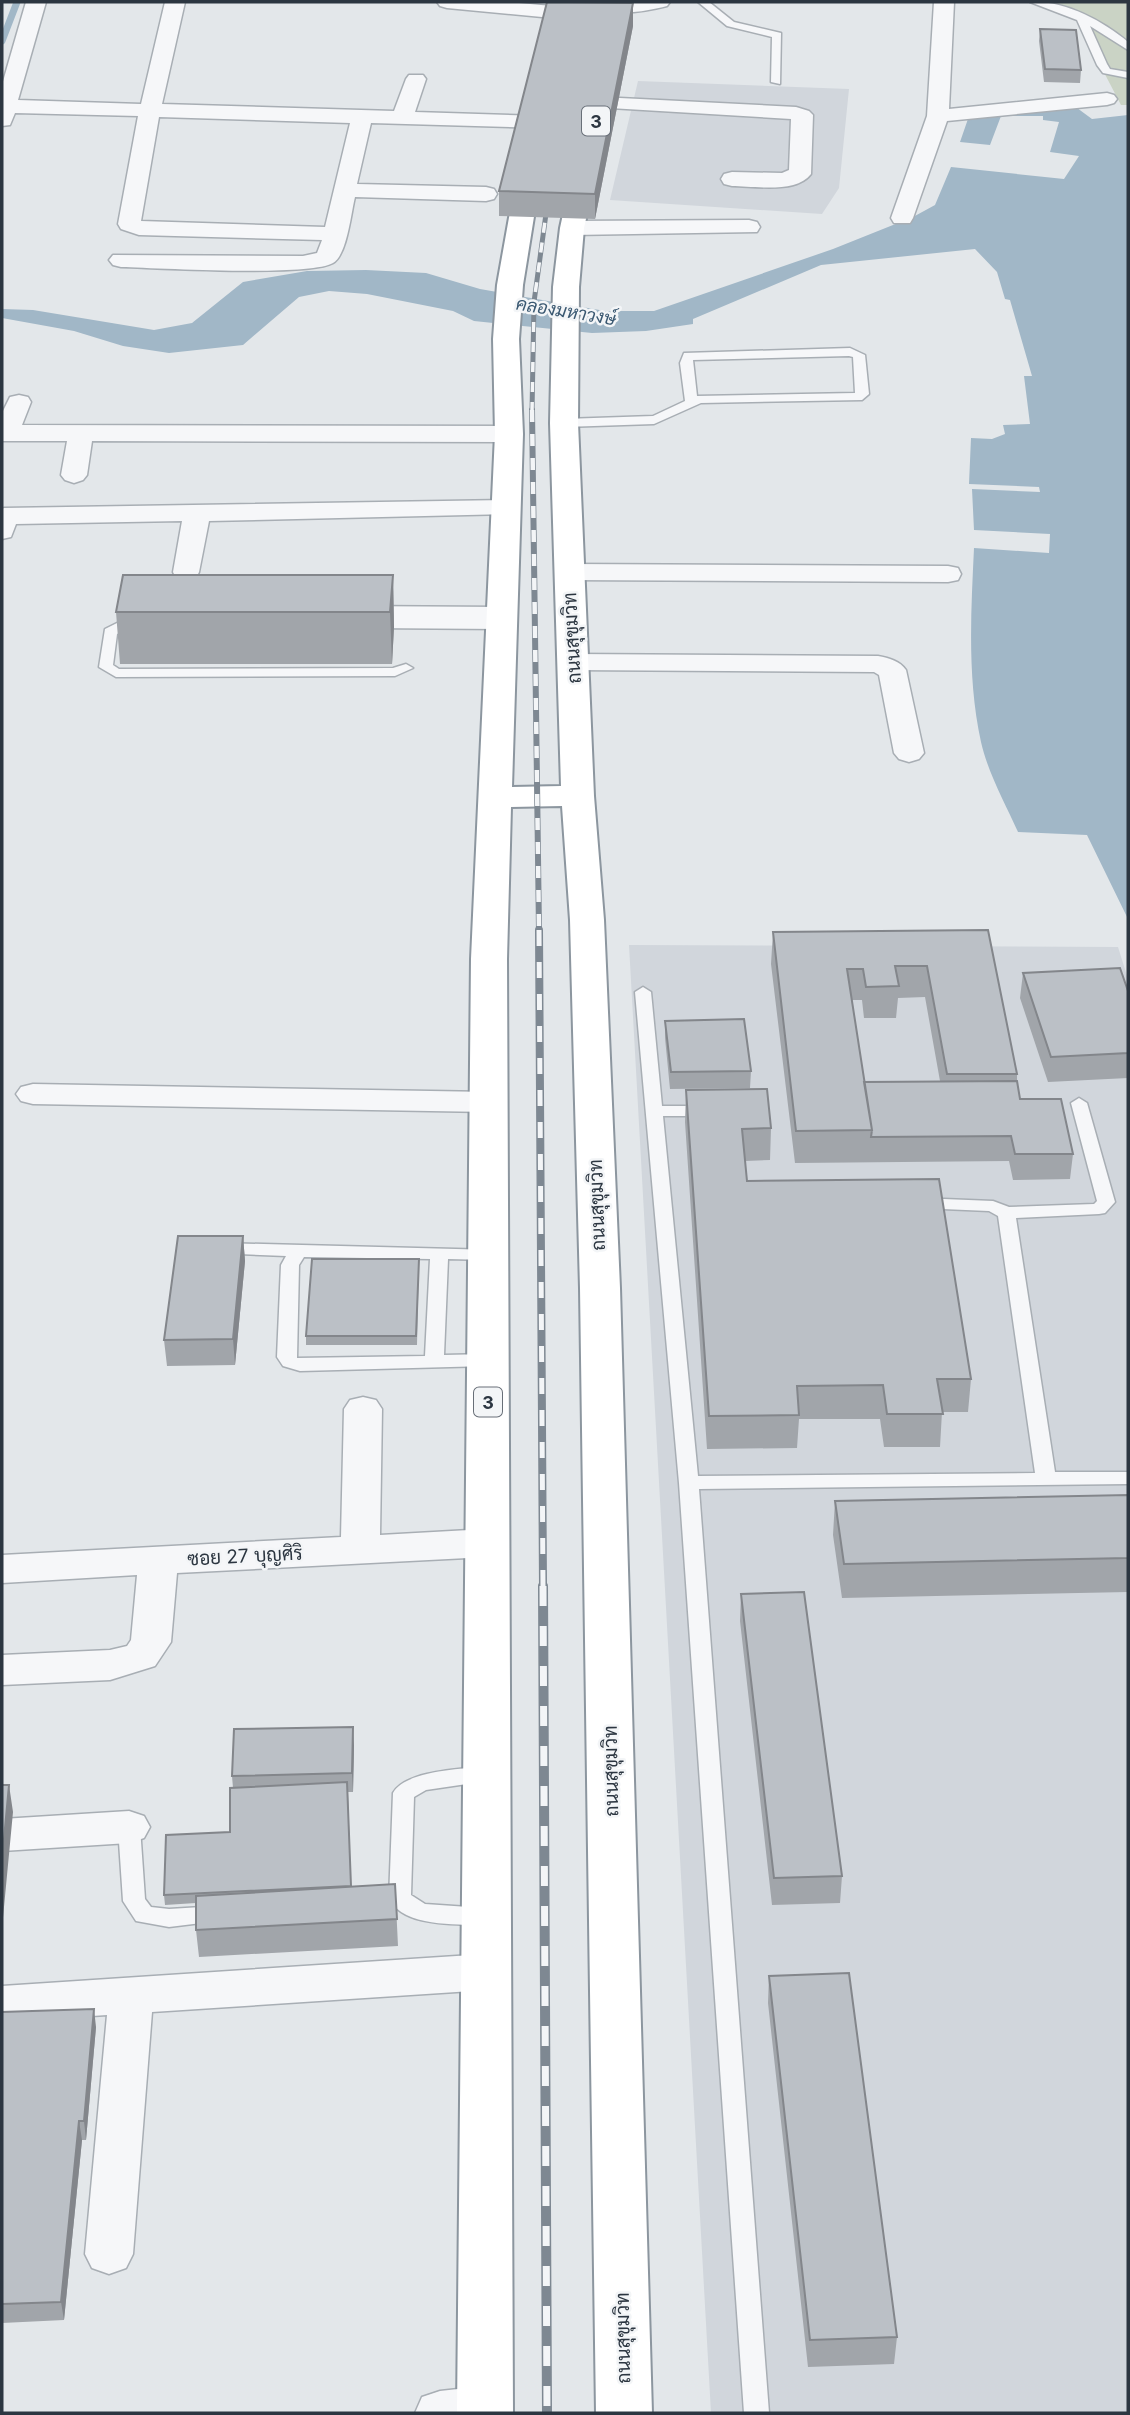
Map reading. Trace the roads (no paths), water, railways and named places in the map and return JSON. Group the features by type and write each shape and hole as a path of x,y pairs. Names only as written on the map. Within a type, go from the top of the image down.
{"highway":[{"name":"ถนนสุขุมวิท","path":"606,78 572,234 566,300 564,410 600,1288 624,2413"},
{"name":"3","path":"470,2411 487,1972 489,959 509,434 506,339 510,285 523,195 546,96"},
{"path":"495,797 578,796"}],"street":[{"path":"175,2 150,110 119,268 313,262 325,258 331,251 362,116"},
{"path":"447,2 562,16"},
{"path":"618,12 660,2"},
{"path":"902,218 938,116 944,2"},
{"path":"22,25 4,113 150,110 541,122"},
{"path":"403,117 416,79"},
{"path":"938,116 1107,99"},
{"path":"600,103 802,115 800,174 784,180 732,179"},
{"path":"344,190 486,194"},
{"path":"129,224 139,228 334,234"},
{"path":"572,234 749,228"},
{"path":"19,402 4,433 509,434"},
{"path":"74,475 81,433"},
{"path":"2,531 4,516 506,508"},
{"path":"186,572 197,512"},
{"path":"569,572 948,574"},
{"path":"326,619 502,620"},
{"path":"573,662 878,664 892,670 909,753"},
{"path":"33,1094 489,1102"},
{"path":"360,1550 363,1409"},
{"name":"ซอย 27 บุญศิริ","path":"2,1569 487,1543"},
{"path":"2,1670 110,1665 141,1656 151,1642 158,1561"},
{"path":"2,1835 129,1827"},
{"path":"2,2004 487,1972"},
{"path":"109,2254 131,1995"}],"lane":[{"path":"703,2 731,24 777,34 776,82"},
{"path":"1035,2 1106,28 1128,47"},
{"path":"1081,17 1102,65 1107,71 1128,75"},
{"path":"564,410 653,420 691,401 858,397 863,394 859,355 850,352 688,356 686,363 691,401"},
{"path":"154,617 124,625 110,632 106,667 123,674 395,672 406,668"},
{"path":"326,619 410,630 502,620"},
{"path":"643,992 689,1483 757,2413"},
{"path":"901,1202 993,1206 1006,1213 1099,1209 1106,1202 1079,1103"},
{"path":"655,1111 724,1111"},
{"path":"1006,1213 1046,1479"},
{"path":"205,1249 488,1254"},
{"path":"298,1251 290,1265 286,1357 290,1362 300,1365 488,1360"},
{"path":"434,1362 439,1253"},
{"path":"689,1483 1128,1478"},
{"path":"400,1899 404,1793 422,1783 487,1774"},
{"path":"129,1827 134,1901 144,1915 169,1917 237,1912"},
{"path":"373,1902 400,1899 421,1912 487,1918"}],"water":[{"name":"คลองมหาวงษ์","path":"1073,105 1092,119 1128,115 1128,919 1087,835 1018,832 992,776 981,742 972,670 974,548 1049,553 1050,534 974,530 972,489 1040,492 1039,487 969,484 971,438 992,439 1005,434 1003,425 1030,424 1024,376 1032,376 1010,300 1005,299 997,272 975,249 821,265 693,319 693,324 646,331 592,333 474,321 453,311 367,294 329,291 299,297 243,345 169,353 123,346 74,331 2,318 2,309 33,310 154,330 192,323 243,282 307,271 366,270 426,273 480,289 605,311 654,311 833,249 913,217 935,205 951,167 1064,179 1079,156 1050,152 1059,122 1043,120 1043,116 1001,116 990,145 960,142 969,116"}],"waterway":[{"path":"2,41 17,2"}],"railway":[{"path":"532,411 534,302 548,199"},
{"path":"532,411 539,931"},
{"path":"539,930 543,1587"},
{"path":"543,1586 547,2413"}]}
